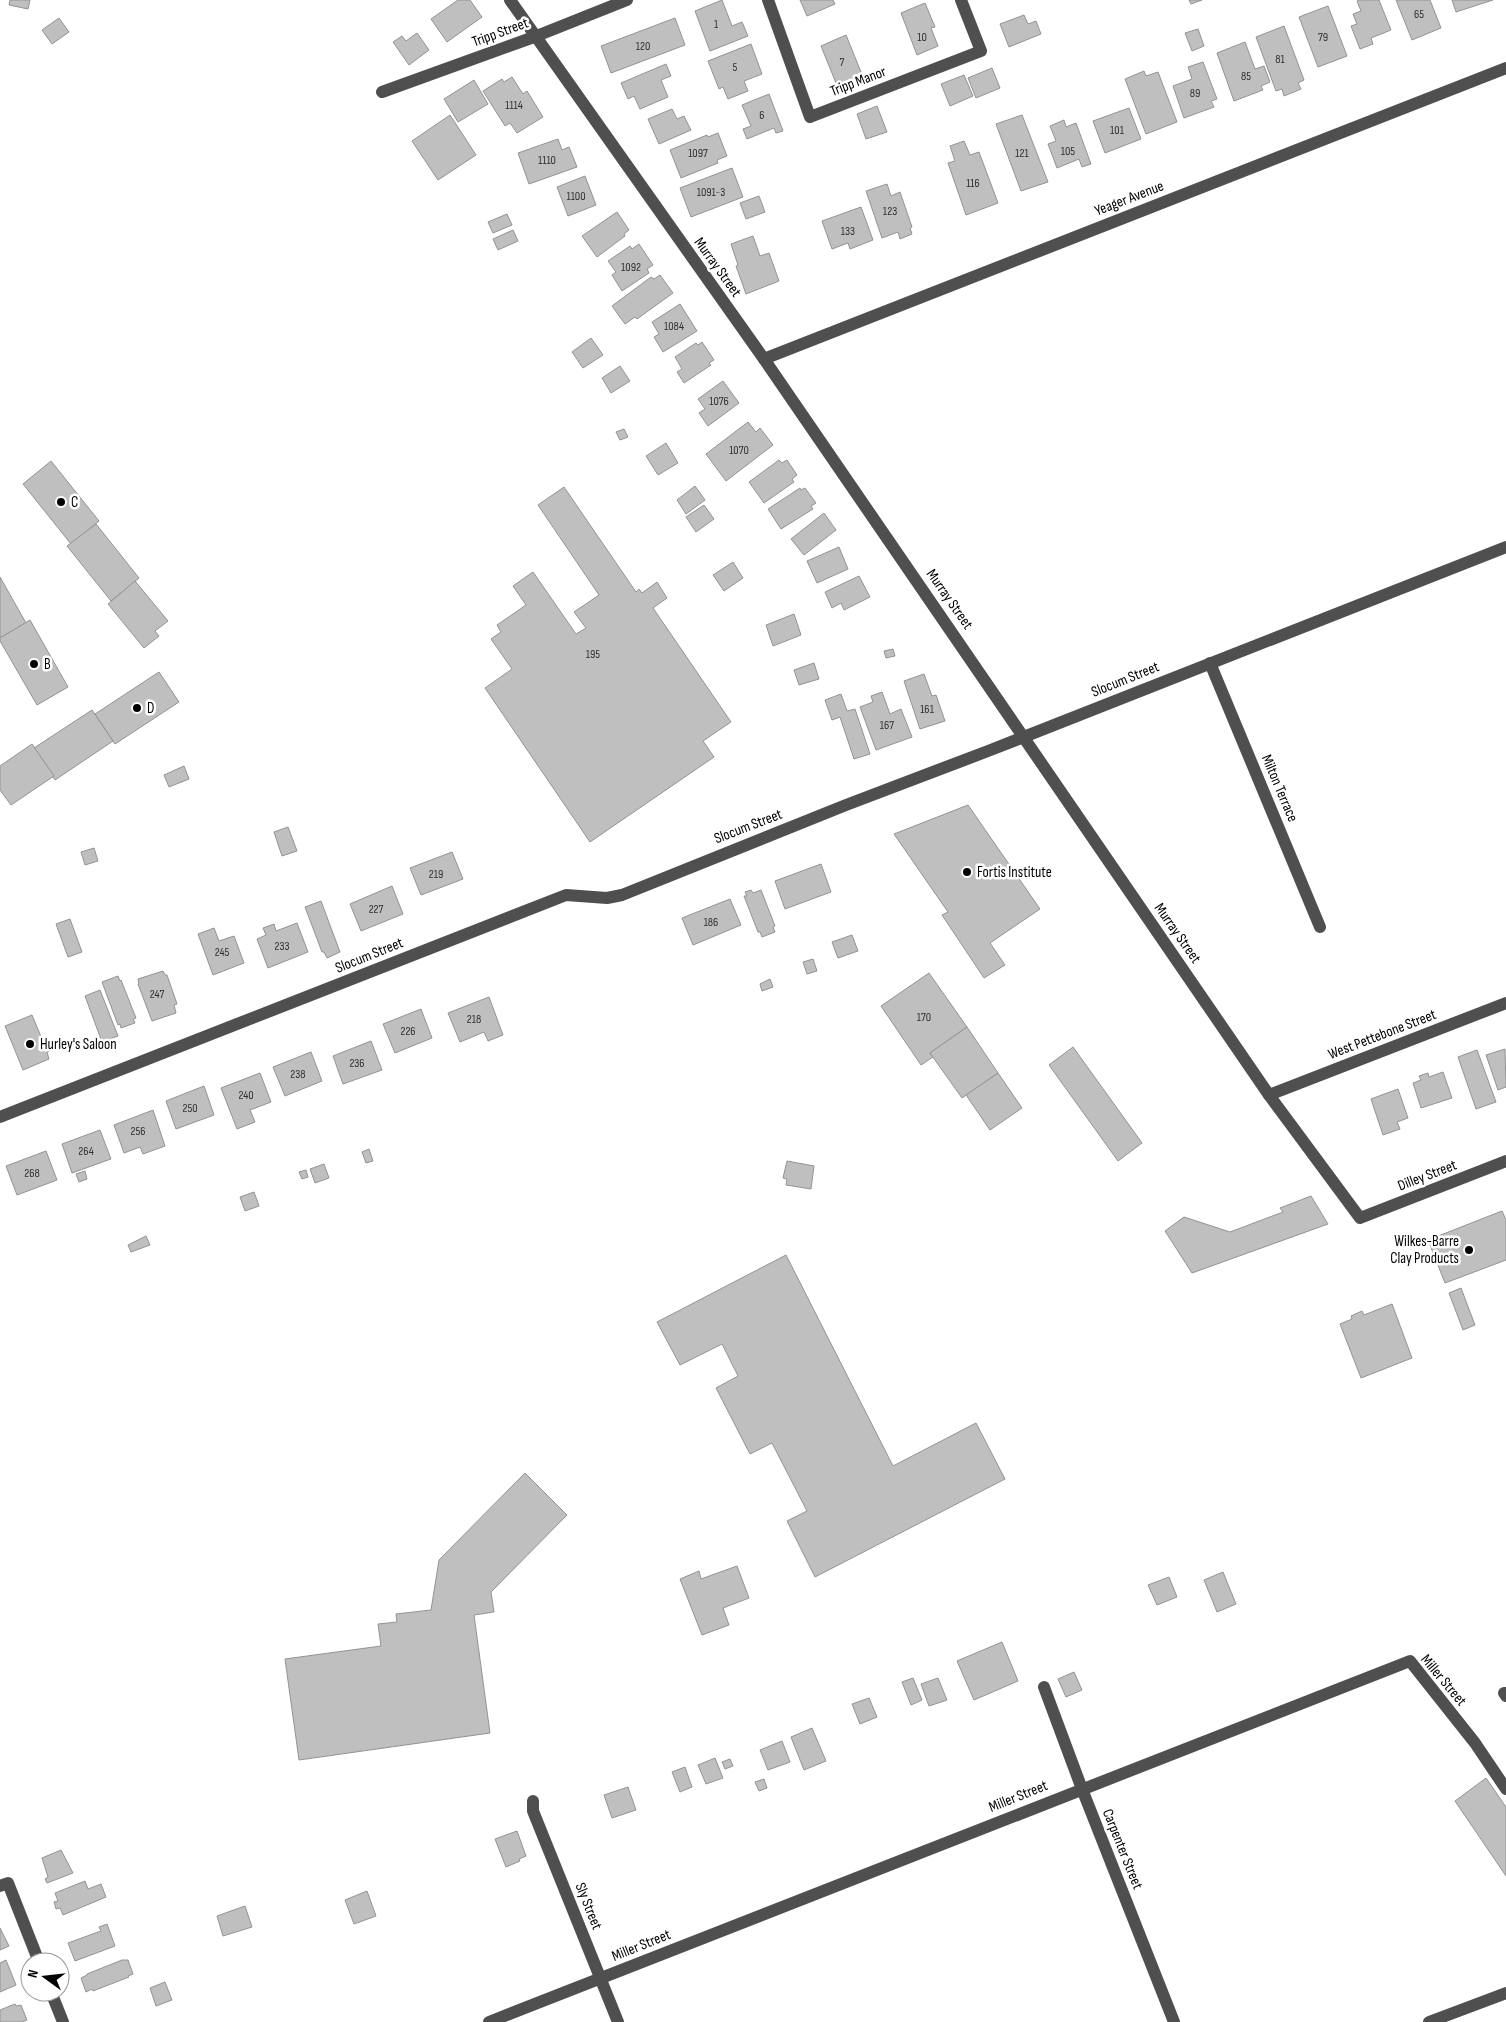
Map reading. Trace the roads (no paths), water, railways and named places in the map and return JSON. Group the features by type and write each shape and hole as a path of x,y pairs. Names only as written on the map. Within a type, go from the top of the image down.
{"street":[{"name":"Murray Street","path":"510,0 534,37 764,359 1269,1094 1360,1218"},
{"name":"Tripp Street","path":"382,92 534,37 628,0"},
{"name":"Tripp Manor","path":"768,0 810,117 982,51 961,0"},
{"name":"Yeager Avenue","path":"764,359 1506,68"},
{"name":"Slocum Street","path":"0,1117 566,894 607,898 622,895 846,805 1506,547"},
{"name":"Milton Terrace","path":"1210,663 1320,927"},
{"name":"West Pettebone Street","path":"1269,1094 1506,1003"},
{"name":"Dilley Street","path":"1360,1218 1506,1161"},
{"name":"Miller Street","path":"489,2022 1410,1661 1474,1743 1506,1789"},
{"name":"Carpenter Street","path":"1044,1687 1174,2022"},
{"name":"Sly Street","path":"532,1801 533,1811 618,2022"},
{"path":"4,1884 35,1952"},
{"path":"1430,2022 1506,1993"},
{"path":"55,2002 63,2022"}],"place":[{"name":"C","path":"61,502"},
{"name":"B","path":"34,664"},
{"name":"D","path":"137,708"},
{"name":"Fortis Institute","path":"967,872"},
{"name":"Hurley's Saloon","path":"30,1044"},
{"name":"Wilkes-Barre Clay Products","path":"1469,1250"}]}
